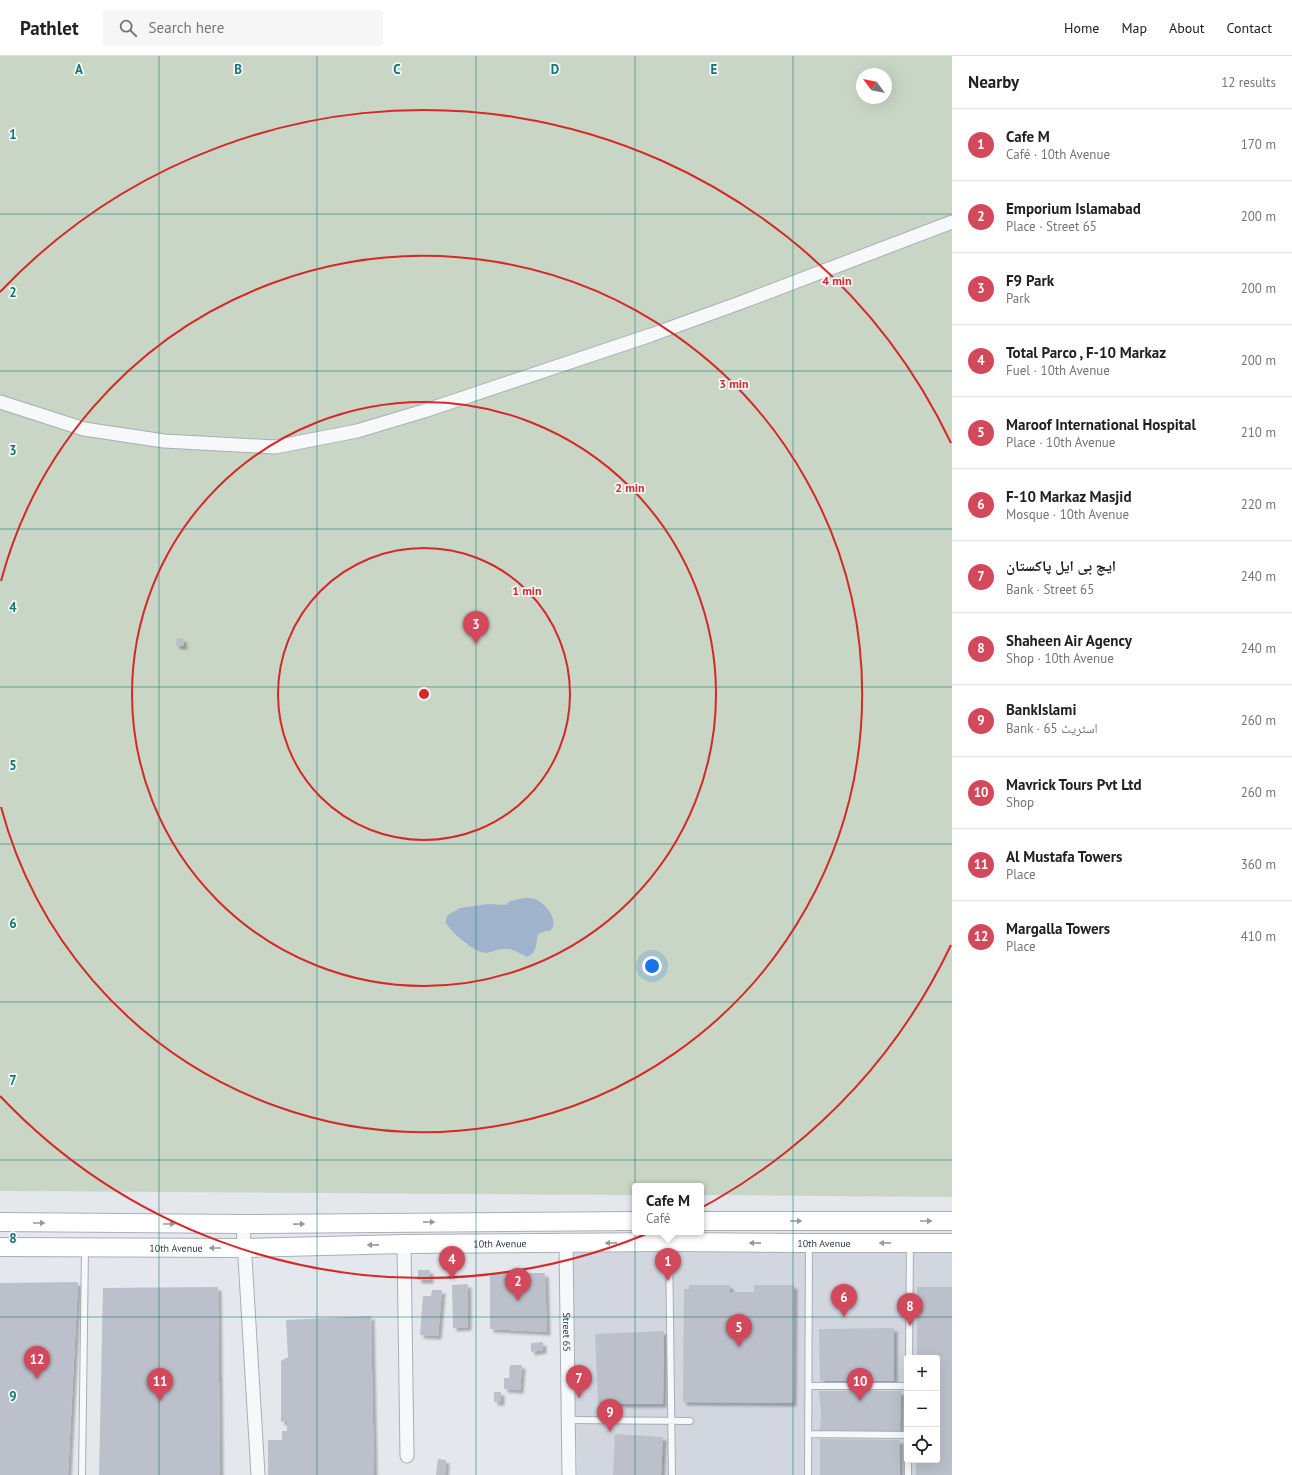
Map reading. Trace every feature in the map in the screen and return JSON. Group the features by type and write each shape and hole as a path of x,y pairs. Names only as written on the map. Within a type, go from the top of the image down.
{"main road":[{"path":"704,1221 952,1220"},
{"path":"0,1222 243,1224 632,1221"},
{"path":"727,1221 727,1242"},
{"name":"10th Avenue","path":"0,1247 244,1248 404,1244 566,1244 669,1242 952,1243"}],"street":[{"path":"0,402 84,429 164,441 275,446 290,444 357,431 507,384 666,330 951,223"},
{"path":"243,1224 258,1475"},
{"path":"404,1244 407,1456"},
{"name":"Street 65","path":"566,1244 569,1475"}],"lane":[{"path":"669,1242 672,1475"},
{"path":"909,1355 910,1242"},
{"path":"808,1475 809,1243"},
{"path":"82,1475 85,1248"},
{"path":"809,1386 904,1386"},
{"path":"569,1420 690,1421"},
{"path":"809,1434 904,1435"},
{"path":"908,1463 908,1475"}],"shaded area":[{"path":"952,1249 952,1475 577,1475 573,1250"}],"green space":[{"path":"0,56 952,56 952,1197 704,1195 704,1183 632,1183 632,1195 0,1191"}],"water":[{"path":"525,898 536,899 541,902 551,914 554,923 550,931 538,934 536,948 531,955 527,957 510,949 501,949 488,953 480,952 463,941 446,923 448,915 459,908 488,904 506,905 510,901"}],"building":[{"path":"183,638 184,646 176,646 176,639"},
{"path":"418,1270 430,1270 430,1280 418,1280"},
{"path":"490,1273 545,1273 547,1332 490,1329"},
{"path":"78,1282 68,1475 0,1475 0,1283"},
{"path":"468,1284 468,1327 453,1328 452,1285"},
{"path":"689,1285 730,1285 730,1292 754,1292 754,1285 794,1285 793,1403 683,1402 684,1289 689,1289"},
{"path":"218,1287 220,1475 99,1475 103,1288"},
{"path":"917,1287 952,1287 952,1475 916,1475 916,1463 940,1463 940,1355 917,1355"},
{"path":"432,1290 442,1290 438,1336 420,1335 423,1296 431,1296"},
{"path":"371,1316 374,1475 268,1475 268,1440 282,1440 282,1431 287,1431 287,1420 281,1422 281,1361 288,1357 286,1320"},
{"path":"894,1328 894,1381 820,1381 819,1329"},
{"path":"664,1331 663,1404 598,1404 595,1334"},
{"path":"543,1342 543,1350 531,1352 531,1343"},
{"path":"510,1365 522,1365 520,1390 504,1389 504,1378 509,1378"},
{"path":"819,1391 901,1391 900,1431 820,1431 821,1411"},
{"path":"494,1392 501,1392 501,1402 494,1402"},
{"path":"615,1434 663,1437 661,1475 613,1475"},
{"path":"820,1439 900,1440 900,1475 820,1475"},
{"path":"438,1459 446,1460 445,1475 436,1475"}],"place":[{"name":"F9 Park","path":"476,644"},
{"name":"Total Parco , F-10 Markaz","path":"452,1279"},
{"name":"Cafe M","path":"668,1281"},
{"name":"Emporium Islamabad","path":"518,1301"},
{"name":"F-10 Markaz Masjid","path":"844,1317"},
{"name":"Shaheen Air Agency","path":"910,1326"},
{"name":"Maroof International Hospital","path":"739,1347"},
{"name":"Margalla Towers","path":"37,1379"},
{"name":"ایچ بی ایل پاکستان","path":"579,1398"},
{"name":"Al Mustafa Towers","path":"160,1401"},
{"name":"Mavrick Tours Pvt Ltd","path":"860,1401"},
{"name":"BankIslami","path":"610,1432"}]}
